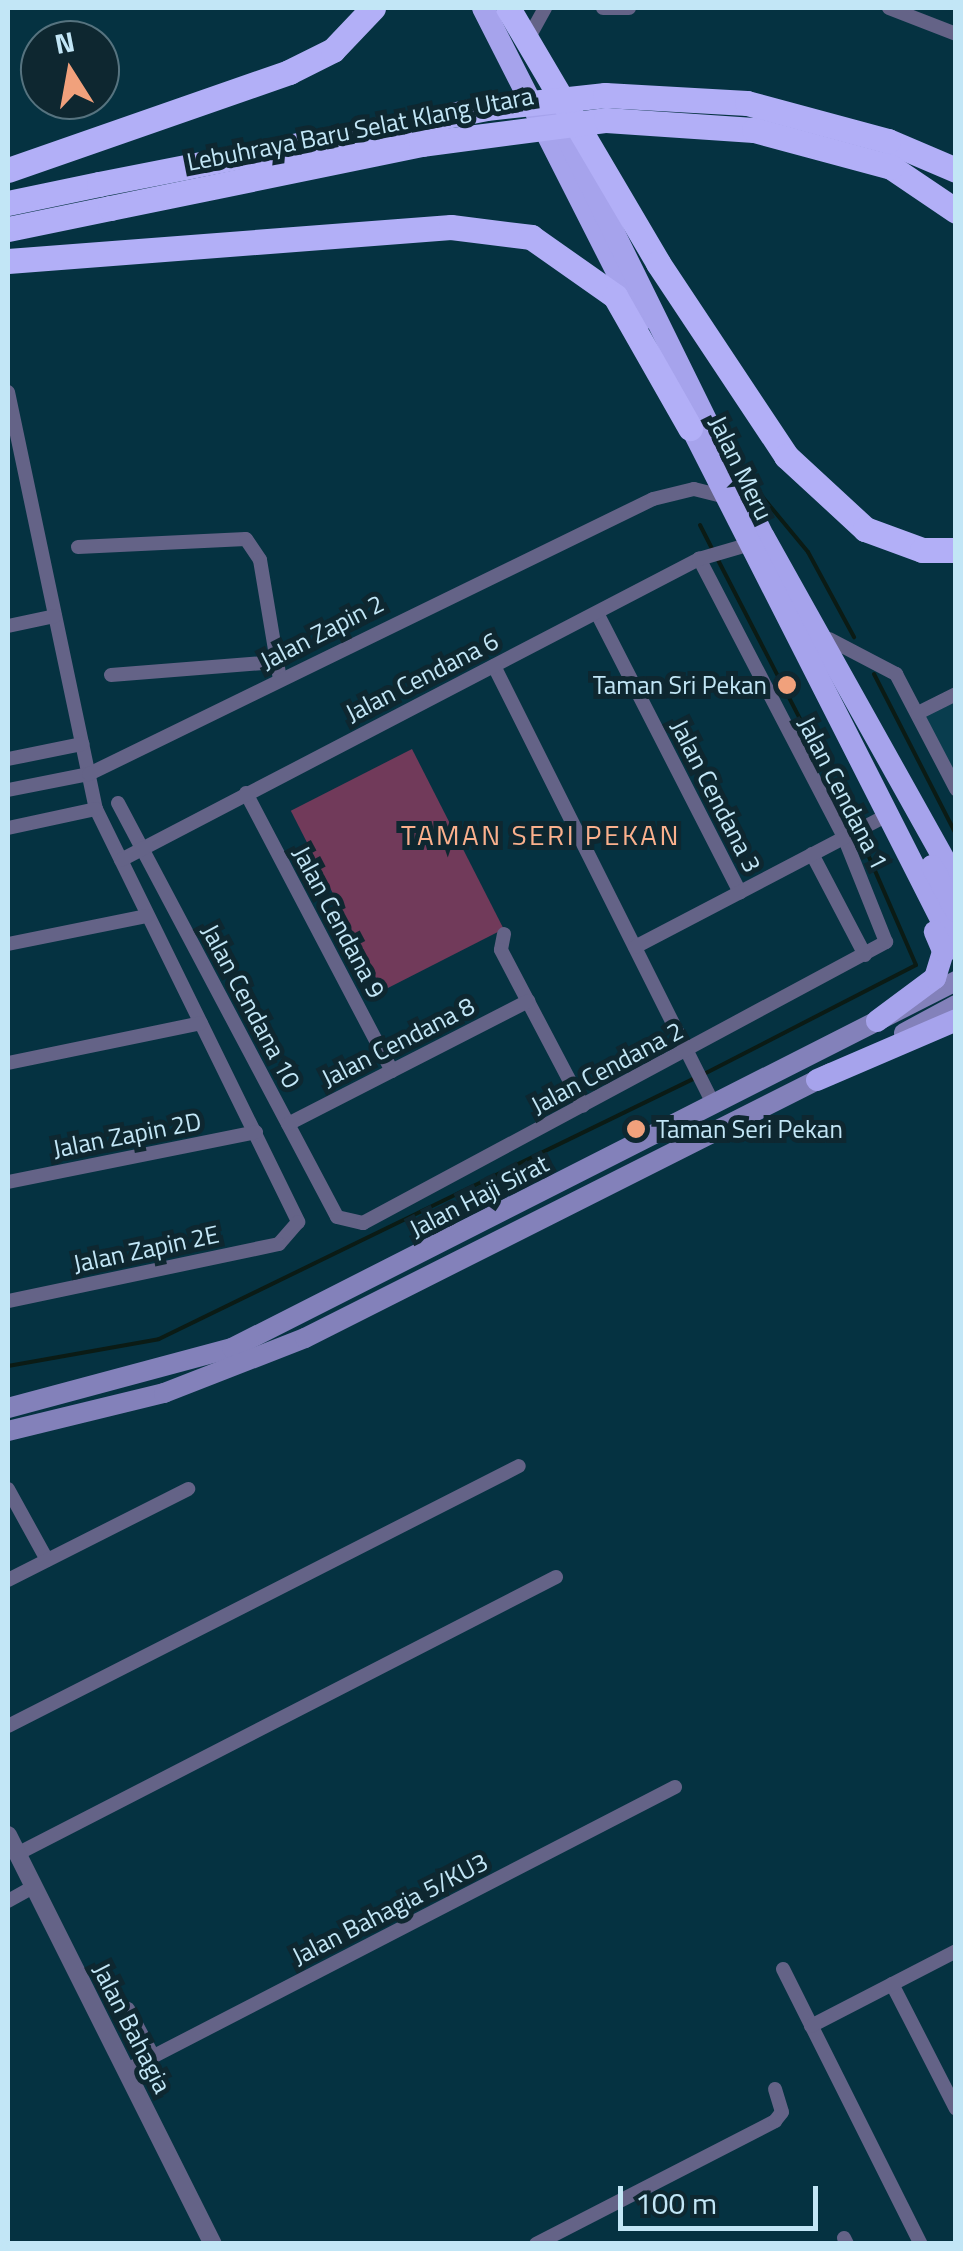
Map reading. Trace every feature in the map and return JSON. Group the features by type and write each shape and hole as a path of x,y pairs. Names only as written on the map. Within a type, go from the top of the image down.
{"highway":[{"path":"8,170 289,72 333,50 373,8"},
{"name":"Jalan Meru","path":"482,8 722,496 756,541 956,881"},
{"path":"504,8 529,38 658,263 794,466 865,529 922,550 956,550"},
{"name":"Jalan Meru","path":"504,8 890,824 956,949"},
{"name":"Lebuhraya Baru Selat Klang Utara","path":"8,229 104,196 486,108 605,95 747,104 889,154 956,170"},
{"path":"889,154 956,211"},
{"name":"Lebuhraya Baru Selat Klang Utara","path":"889,154 956,196"},
{"name":"Lebuhraya Baru Selat Klang Utara","path":"8,203 104,196"},
{"path":"8,261 451,228 531,237 614,296 690,428"},
{"path":"847,691 956,911"},
{"path":"877,1021 930,985 943,951 890,824"},
{"path":"817,1080 956,1020"}],"main road":[{"name":"Jalan Haji Sirat","path":"8,1408 232,1348 708,1094 877,1021 956,981"},
{"name":"Jalan Haji Sirat","path":"8,1431 237,1368 817,1080 956,1005"}],"street":[{"path":"529,38 545,8"},
{"path":"602,8 629,8"},
{"path":"889,8 956,34"},
{"path":"8,392 26,492 96,809 256,1132"},
{"name":"Jalan Zapin 2","path":"8,790 88,774 653,499 694,489 722,496"},
{"path":"8,496 26,492"},
{"path":"78,547 246,540 260,560 280,679"},
{"path":"756,541 832,643 868,656 896,674 956,789"},
{"name":"Jalan Cendana 6","path":"121,860 708,555 756,541"},
{"name":"Jalan Cendana 1","path":"708,555 844,838 886,942"},
{"name":"Jalan Cendana 3","path":"597,613 740,892"},
{"path":"8,626 55,616"},
{"path":"847,691 848,664 868,656"},
{"path":"110,675 277,662"},
{"path":"494,666 708,1094"},
{"path":"918,713 956,694"},
{"path":"8,759 82,744"},
{"name":"Jalan Cendana 9","path":"246,794 392,1070"},
{"name":"Jalan Cendana 10","path":"118,803 288,1124 347,1226"},
{"path":"8,828 96,809"},
{"path":"635,947 844,838 890,824"},
{"path":"812,854 865,955"},
{"path":"8,944 147,916"},
{"path":"504,934 501,950 583,1106"},
{"name":"Jalan Cendana 2","path":"347,1226 583,1106 690,1058 886,942"},
{"name":"Jalan Cendana 8","path":"288,1124 528,1002"},
{"path":"8,1063 201,1023"},
{"name":"Jalan Zapin 2D","path":"8,1182 256,1132"},
{"name":"Jalan Zapin 2E","path":"8,1301 293,1237 298,1222 256,1132"},
{"path":"8,1726 519,1466"},
{"path":"8,1580 188,1488"},
{"path":"8,1490 47,1560"},
{"path":"17,1854 556,1577"},
{"name":"Jalan Bahagia 5/KU3","path":"124,2071 675,1787"},
{"name":"Jalan Bahagia","path":"8,1834 213,2244"},
{"path":"8,1900 34,1887"},
{"path":"811,2026 956,1950"},
{"path":"783,1970 921,2244"},
{"path":"892,1984 956,2109"},
{"path":"128,2008 153,2056"},
{"path":"536,2244 775,2121 782,2112 775,2088"}],"shaded area":[{"path":"955,700 955,778 925,716"},
{"path":"412,749 504,929 383,991 291,811"}],"waterway":[{"path":"760,494 808,552 854,637"},
{"path":"700,525 714,552"},
{"path":"718,560 851,818"},
{"path":"874,674 956,834"},
{"path":"704,1074 916,965 866,850"},
{"path":"8,1366 159,1339 695,1078"}],"place":[{"name":"Taman Sri Pekan","path":"787,685"},
{"name":"Taman Seri Pekan","path":"636,1129"}],"district":[{"name":"TAMAN SERI PEKAN","path":"541,835"}]}
